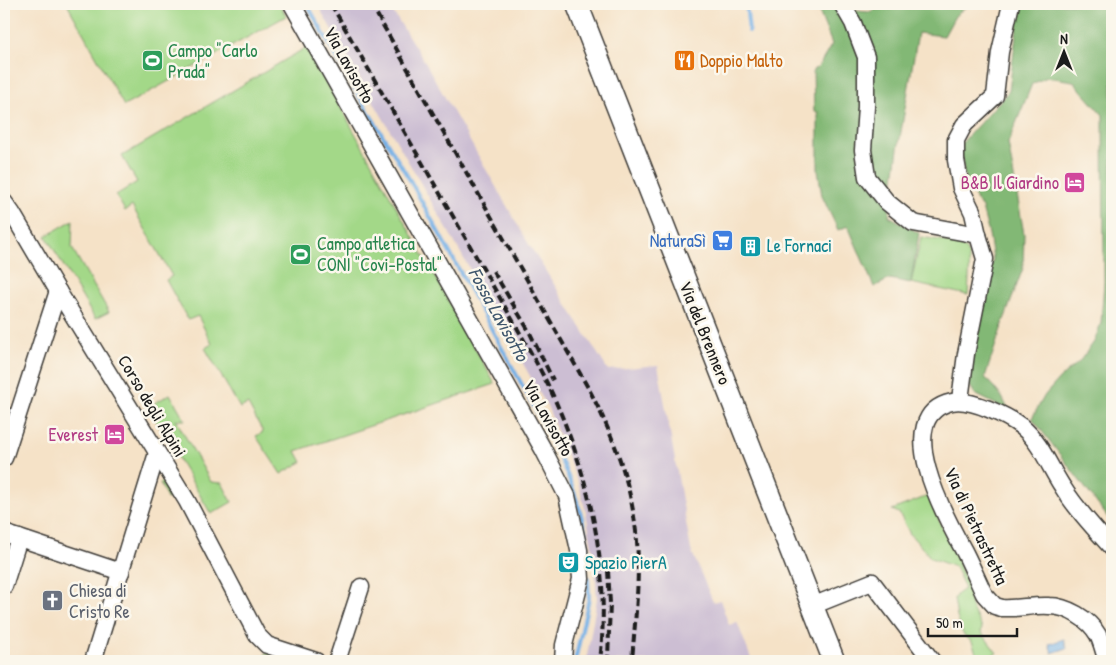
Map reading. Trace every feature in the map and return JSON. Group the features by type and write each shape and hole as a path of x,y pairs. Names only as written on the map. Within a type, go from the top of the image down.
{"main road":[{"name":"Via del Brennero","path":"577,4 834,661"}],"street":[{"name":"Via Lavisotto","path":"292,4 543,449 567,496 579,550 581,579 564,645 563,661"},
{"path":"842,4 857,31 866,57 866,106 863,150 867,177 887,202 913,223 978,235"},
{"path":"1010,4 1000,52 995,96 964,126 956,140 956,160 962,188 973,213 985,259 966,354 960,400 994,411 1022,427 1040,447 1063,487 1086,520 1112,548"},
{"name":"Corso degli Alpini","path":"4,202 187,501 257,635 267,644 316,661"},
{"path":"4,458 58,291"},
{"name":"Via di Pietrastretta","path":"960,400 937,408 927,422 924,438 928,475 935,495 984,594 995,606 1009,609 1049,606 1074,612 1098,634 1107,661"},
{"path":"93,661 157,453"},
{"path":"4,586 11,536 121,572"},
{"path":"812,606 872,582 932,661"},
{"path":"337,661 361,587"}],"shaded area":[{"path":"317,4 388,4 426,64 528,243 608,370 658,365 691,550 713,602 720,600 729,625 737,622 752,661 586,661 597,599 595,564 579,485 548,408"}],"green space":[{"name":"Campo \"Carlo Prada\"","path":"67,4 280,4 286,16 124,106"},
{"path":"816,4 832,9 869,12 890,4 969,4 955,16 944,36 918,33 898,149 889,216 919,233 911,283 890,279 874,287 848,226 838,230 822,196 818,170 818,112 814,112 813,70 819,66 832,44"},
{"path":"1020,4 1112,4 1112,523 1032,418 1045,395 1060,378 1079,362 1094,342 1101,323 1104,282 1103,115 1073,81 1047,77 1032,84 1008,143 1024,234 1023,268 985,377 1002,397 1009,411 975,394 969,384 972,352 993,259 982,208 973,194 964,173 960,145 1009,91"},
{"name":"Campo atletica CONI \"Covi-Postal\"","path":"307,47 495,384 296,451 302,462 281,474 256,436 263,432 248,404 240,408 205,348 212,344 198,316 188,320 166,280 172,276 132,206 125,211 116,195 137,182 122,156"},
{"path":"73,220 72,248 109,312 95,319 46,236"},
{"path":"921,237 951,242 965,249 969,264 968,295 911,283"},
{"path":"170,394 185,420 176,420 211,482 222,483 232,502 211,514 148,407"},
{"path":"166,481 175,495 167,499 160,483"},
{"path":"928,496 968,584 971,607 982,628 981,632 997,653 982,660 978,658 972,642 963,634 957,617 954,599 965,588 955,567 931,558 910,534 899,513 892,510"},
{"path":"266,653 292,661 263,661"}],"water":[{"path":"1064,639 1067,648 1052,653 1049,644"}],"waterway":[{"name":"Fossa Lavisotto","path":"307,4 348,78 411,182 549,434 579,506 587,551"},
{"path":"746,4 749,31"},
{"name":"Fossa Lavisotto","path":"575,661 589,598 588,578"}],"railway":[{"path":"331,4 520,333 549,387 563,419 586,486 594,521 602,591 603,626 600,661"},
{"path":"371,4 591,393 614,443 630,494 636,531 638,563 637,596 632,661"},
{"path":"493,271 529,331 553,380"},
{"path":"608,571 610,603 608,659"}],"place":[{"name":"Campo \"Carlo Prada\"","path":"152,61"},
{"name":"Doppio Malto","path":"684,61"},
{"name":"B&B Il Giardino","path":"1075,183"},
{"name":"NaturaSì","path":"722,241"},
{"name":"Le Fornaci","path":"751,246"},
{"name":"Campo atletica CONI \"Covi-Postal\"","path":"301,254"},
{"name":"Everest","path":"114,435"},
{"name":"Spazio PierA","path":"569,563"},
{"name":"Chiesa di Cristo Re","path":"53,601"}]}
